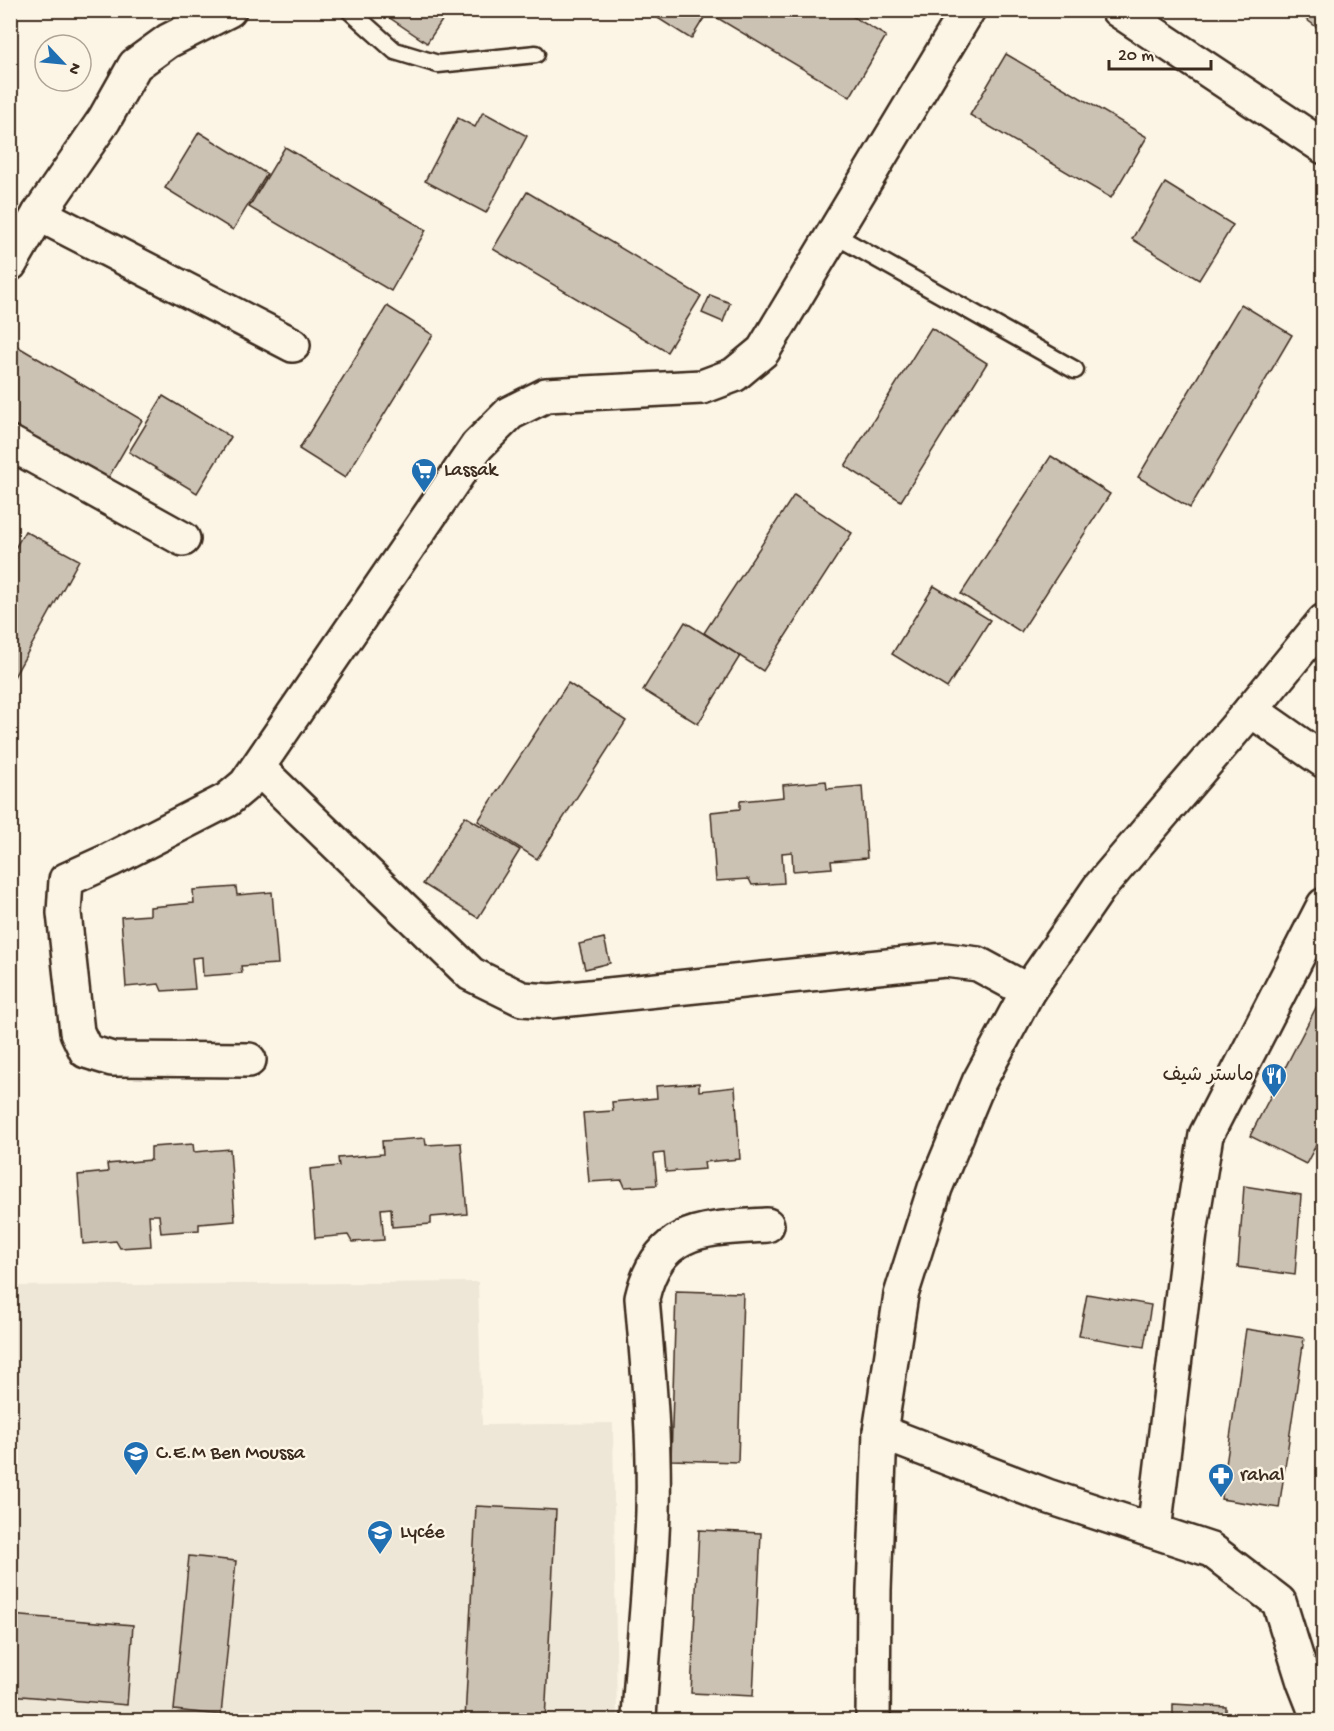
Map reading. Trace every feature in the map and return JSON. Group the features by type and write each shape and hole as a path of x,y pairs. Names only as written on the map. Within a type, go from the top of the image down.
{"street":[{"path":"10,264 39,214 104,120 135,65 168,41 229,10"},
{"path":"249,1060 112,1059 86,1051 77,1032 64,913 66,880 227,800 246,784 477,446 510,413 546,395 702,387 734,375 763,351 968,10"},
{"path":"1118,10 1323,147"},
{"path":"39,214 293,345"},
{"path":"10,443 183,539"},
{"path":"873,1720 874,1590 880,1432 902,1295 935,1188 980,1082 1028,991 1099,888 1251,710 1323,621"},
{"path":"1251,710 1323,761"},
{"path":"258,768 471,974 522,999 551,1001 945,960 978,964 1028,991"},
{"path":"1154,1531 1190,1233 1206,1135 1323,904"},
{"path":"639,1720 653,1510 652,1424 642,1298 647,1278 657,1260 670,1246 687,1235 707,1229 767,1225"},
{"path":"880,1432 1047,1496 1211,1550 1279,1602 1304,1682 1319,1720"}],"lane":[{"path":"349,10 395,51 438,64 536,54"},
{"path":"833,234 1075,370"}],"shaded area":[{"path":"478,1282 482,1425 613,1423 617,1720 11,1720 10,1286"}],"building":[{"path":"378,10 449,10 427,43"},
{"path":"645,10 709,10 691,39"},
{"path":"711,10 842,10 886,36 850,97 709,13"},
{"path":"1294,10 1324,10 1324,31 1323,32"},
{"path":"1006,54 1147,137 1111,198 970,115"},
{"path":"483,112 527,136 486,213 425,181 458,118 475,127"},
{"path":"199,132 267,174 233,230 165,188"},
{"path":"285,147 426,230 391,291 249,207"},
{"path":"1165,183 1233,225 1199,280 1132,239"},
{"path":"527,192 701,296 667,352 493,249"},
{"path":"710,295 730,303 723,322 702,313"},
{"path":"1241,304 1292,335 1190,508 1138,477"},
{"path":"387,306 433,335 345,478 299,449"},
{"path":"931,328 987,363 901,501 845,466"},
{"path":"10,342 142,420 107,480 10,423"},
{"path":"163,396 231,437 197,493 129,452"},
{"path":"1051,456 1110,494 1021,632 961,594"},
{"path":"794,495 852,533 763,671 704,633"},
{"path":"25,531 79,560 10,684 10,557"},
{"path":"934,586 990,620 947,688 892,654"},
{"path":"685,622 740,656 698,724 643,690"},
{"path":"568,683 626,721 537,859 478,821"},
{"path":"826,781 827,789 862,786 867,858 831,861 832,868 793,871 792,852 782,853 784,883 752,885 749,879 716,881 711,812 740,809 740,801 784,797 783,785"},
{"path":"465,816 520,850 478,918 423,884"},
{"path":"236,887 237,895 272,892 278,964 241,966 242,973 203,976 202,957 192,958 195,989 162,991 159,984 126,987 121,917 150,915 150,907 194,903 193,890"},
{"path":"604,938 610,963 585,969 579,944"},
{"path":"1324,992 1324,1130 1306,1164 1250,1136"},
{"path":"699,1083 699,1091 735,1087 740,1159 704,1162 705,1169 666,1172 664,1153 654,1154 657,1185 625,1187 622,1180 589,1182 583,1113 613,1111 612,1102 657,1098 656,1086"},
{"path":"425,1138 426,1145 461,1143 467,1214 431,1217 431,1224 392,1227 391,1208 381,1209 384,1240 352,1242 348,1235 315,1238 310,1169 339,1166 338,1158 383,1154 382,1141"},
{"path":"193,1144 194,1152 230,1149 235,1221 199,1224 199,1230 161,1233 159,1215 149,1215 151,1246 120,1248 116,1241 83,1244 78,1175 108,1172 107,1164 151,1160 151,1147"},
{"path":"1244,1186 1301,1195 1295,1275 1238,1267"},
{"path":"676,1291 743,1293 738,1462 671,1460"},
{"path":"1087,1294 1151,1305 1144,1347 1079,1336"},
{"path":"1246,1329 1304,1338 1279,1508 1221,1499"},
{"path":"476,1506 556,1510 545,1720 465,1720"},
{"path":"699,1530 761,1533 753,1696 691,1693"},
{"path":"189,1556 236,1561 221,1715 174,1710"},
{"path":"10,1615 133,1625 127,1705 10,1695"},
{"path":"1173,1704 1226,1707 1226,1720 1173,1720"}],"place":[{"name":"Lassak","path":"424,494"},
{"name":"ماستر شيف","path":"1274,1099"},
{"name":"C.E.M Ben Moussa","path":"136,1477"},
{"name":"rahal","path":"1221,1499"},
{"name":"Lycée","path":"380,1556"}]}
